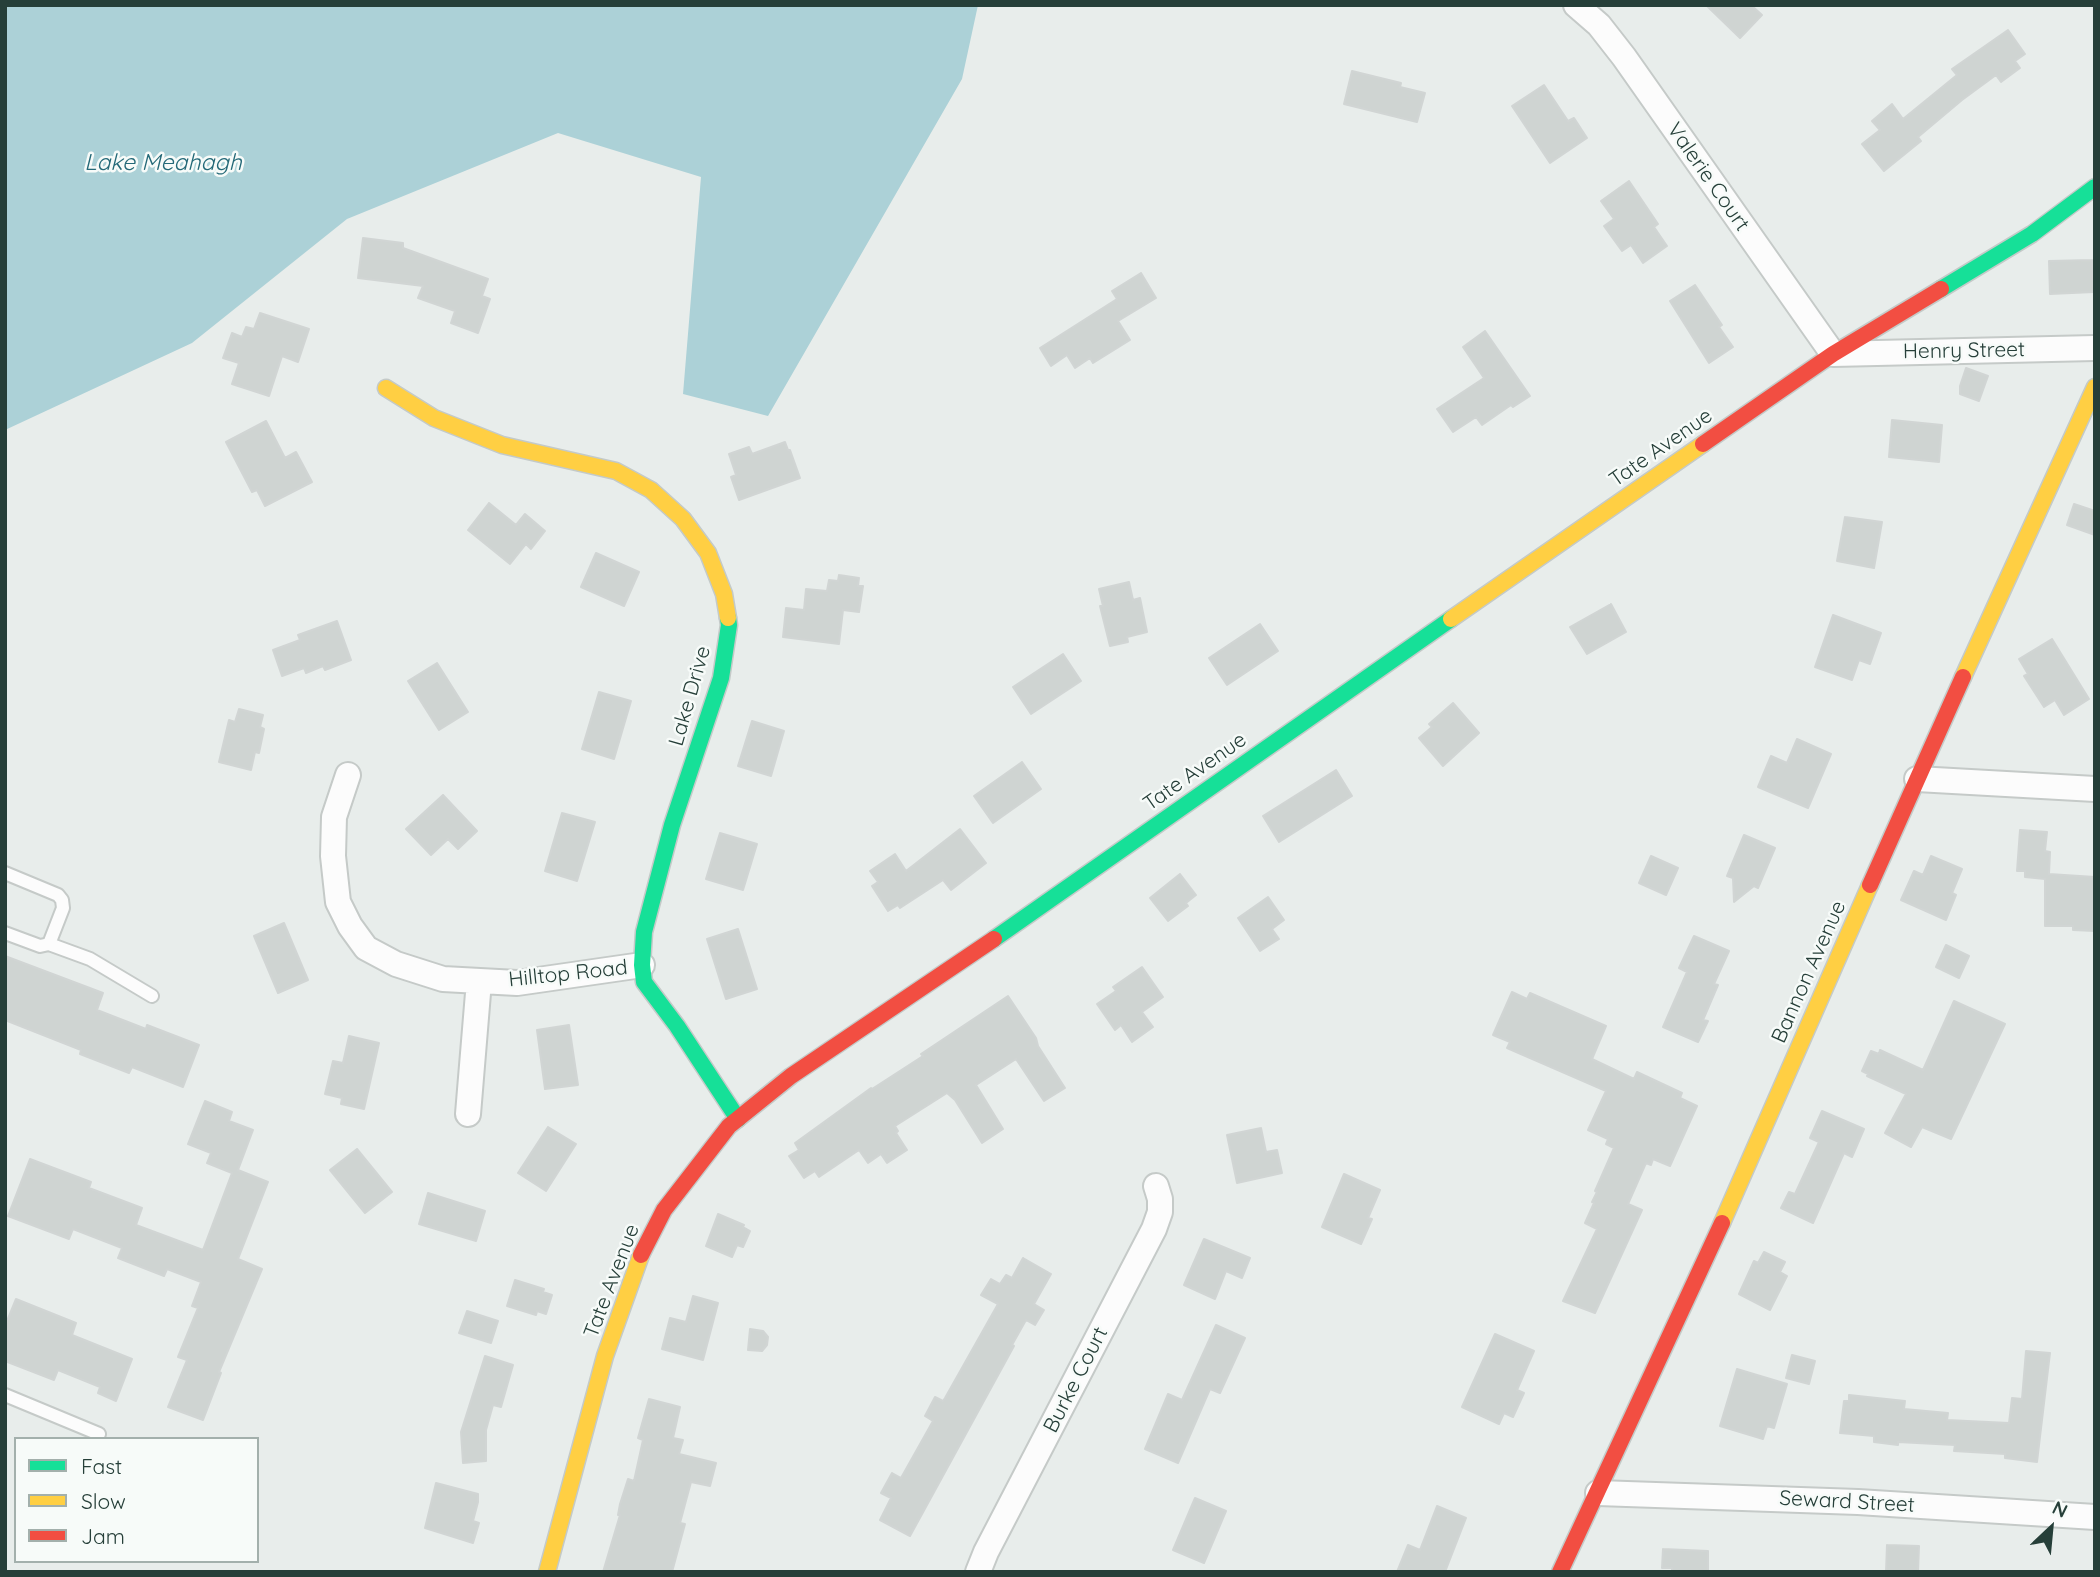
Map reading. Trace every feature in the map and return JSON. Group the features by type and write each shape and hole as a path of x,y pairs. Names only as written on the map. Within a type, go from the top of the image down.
{"street":[{"name":"Valerie Court","path":"1576,5 1599,25 1624,57 1833,354"},
{"name":"Tate Avenue","path":"547,1572 605,1356 642,1252 664,1209 729,1126 791,1076 945,974 1302,722 1833,354 2032,234 2095,187"},
{"name":"Henry Street","path":"1833,354 2095,348"},
{"name":"Bannon Avenue","path":"1560,1572 1714,1241 1917,779 2095,387"},
{"name":"Lake Drive","path":"386,388 434,418 502,445 616,471 651,490 667,504 683,519 708,553 724,594 729,625 722,678 672,825 644,932 642,965"},
{"name":"Hilltop Road","path":"348,775 334,817 338,902 350,926 366,948 396,964 443,979 517,983 642,965 644,982 677,1026 738,1119"},
{"path":"1917,779 2095,789"},
{"path":"468,1114 479,981"},
{"name":"Burke Court","path":"978,1572 1154,1229 1160,1212 1156,1186"},
{"name":"Seward Street","path":"1598,1493 1858,1502 2095,1517"}],"lane":[{"path":"5,873 58,895 63,908 49,944"},
{"path":"5,933 40,946 49,944 90,959 152,996"},
{"path":"5,1395 99,1434"}],"water":[{"name":"Lake Meahagh","path":"5,5 978,5 962,79 768,416 683,394 701,177 558,133 347,219 192,343 5,430"}],"building":[{"path":"1706,5 1751,5 1762,15 1740,38"},
{"path":"2008,30 2025,54 2015,61 2020,68 2001,82 1996,75 1962,100 1918,137 1921,141 1884,171 1862,144 1880,130 1872,121 1892,104 1903,119 1957,75 1952,69"},
{"path":"1352,71 1401,83 1400,87 1425,93 1417,122 1344,104"},
{"path":"1544,85 1568,121 1574,118 1587,138 1550,163 1512,106"},
{"path":"1629,181 1658,224 1654,227 1667,246 1643,263 1631,245 1622,251 1604,226 1614,219 1601,201"},
{"path":"363,238 403,243 403,248 488,279 482,296 490,299 478,333 451,323 455,311 418,298 423,286 358,278"},
{"path":"2092,260 2094,292 2050,294 2049,261"},
{"path":"1141,273 1156,298 1118,321 1130,340 1093,363 1090,358 1075,368 1067,355 1051,366 1040,348 1117,299 1112,291"},
{"path":"1695,285 1722,325 1719,327 1733,347 1709,363 1670,301"},
{"path":"260,313 309,329 298,362 282,356 269,396 232,384 239,363 223,358 232,333 242,337 246,327 254,329"},
{"path":"1485,331 1530,396 1513,407 1511,405 1482,425 1476,417 1453,432 1437,409 1484,378 1463,347"},
{"path":"1966,368 1988,376 1979,401 1960,394"},
{"path":"1892,420 1942,425 1939,462 1889,457"},
{"path":"266,421 285,458 296,452 312,482 265,506 257,490 252,492 226,442"},
{"path":"785,442 800,478 739,500 731,477 736,475 729,454 749,447 752,454"},
{"path":"489,503 516,525 525,514 545,531 531,549 526,544 510,564 468,530"},
{"path":"2074,504 2095,511 2095,535 2067,525"},
{"path":"1845,517 1882,522 1874,568 1837,561"},
{"path":"596,553 639,572 624,606 581,587"},
{"path":"839,575 859,578 858,586 863,586 859,612 843,610 839,644 783,637 786,608 804,610 806,589 827,591 829,580 838,581"},
{"path":"1129,582 1133,600 1140,598 1147,632 1127,637 1128,642 1110,646 1100,606 1103,606 1099,589"},
{"path":"1611,604 1626,632 1587,654 1570,627"},
{"path":"1833,615 1881,633 1870,664 1859,660 1852,680 1815,667"},
{"path":"337,621 351,660 325,670 323,666 306,673 304,668 282,676 273,650 300,640 298,635"},
{"path":"1260,624 1278,651 1227,685 1209,658"},
{"path":"2052,639 2089,699 2064,715 2055,700 2044,707 2024,676 2028,674 2019,659"},
{"path":"1063,654 1081,681 1031,714 1013,687"},
{"path":"437,663 468,712 439,730 408,681"},
{"path":"599,692 631,701 614,759 582,749"},
{"path":"1453,703 1479,733 1443,766 1419,738 1432,727 1429,724"},
{"path":"239,709 263,715 260,727 264,729 259,753 255,752 251,770 219,762 229,720 235,722"},
{"path":"752,721 784,731 771,776 738,766"},
{"path":"1797,739 1831,754 1808,808 1758,787 1771,756 1787,763"},
{"path":"1022,762 1041,789 993,823 974,796"},
{"path":"1336,770 1352,796 1279,842 1263,816"},
{"path":"443,795 477,831 458,849 448,839 431,855 406,829"},
{"path":"562,813 595,822 577,881 545,871"},
{"path":"960,829 986,863 951,890 943,880 900,908 898,905 888,911 872,886 878,882 870,871 895,854 906,871"},
{"path":"2020,830 2047,832 2045,851 2050,852 2049,874 2095,877 2095,931 2073,930 2073,926 2045,926 2045,879 2025,877 2025,871 2017,871"},
{"path":"720,833 757,844 743,890 706,879"},
{"path":"1744,835 1775,848 1758,888 1754,886 1734,902 1733,878 1727,876"},
{"path":"1651,856 1678,868 1666,895 1639,883"},
{"path":"1931,856 1962,869 1952,893 1956,895 1946,920 1901,900 1914,871 1923,875"},
{"path":"1180,874 1196,895 1186,903 1188,906 1168,921 1150,898"},
{"path":"1268,897 1284,920 1272,929 1279,939 1260,951 1238,918"},
{"path":"284,923 308,980 278,993 254,936"},
{"path":"738,929 757,989 726,999 707,939"},
{"path":"1694,936 1729,951 1714,984 1718,985 1703,1020 1708,1021 1698,1042 1663,1027 1687,972 1679,968"},
{"path":"1946,945 1969,956 1959,978 1936,967"},
{"path":"5,956 103,993 97,1010 199,1045 183,1087 132,1067 129,1073 80,1054 81,1050 5,1020"},
{"path":"1142,967 1163,997 1142,1012 1153,1027 1132,1042 1121,1025 1115,1030 1097,1004 1116,991 1113,987"},
{"path":"1512,992 1527,999 1530,993 1606,1026 1592,1059 1634,1079 1637,1072 1682,1093 1680,1098 1697,1106 1670,1166 1653,1159 1651,1165 1646,1163 1628,1204 1642,1210 1595,1313 1563,1301 1597,1229 1585,1223 1594,1203 1595,1191 1614,1148 1606,1144 1608,1139 1588,1130 1606,1091 1507,1048 1510,1042 1493,1035"},
{"path":"1008,996 1065,1088 1044,1101 1016,1059 976,1085 1003,1129 982,1143 955,1100 947,1093 895,1126 898,1131 896,1133 907,1150 887,1163 881,1154 868,1163 859,1150 819,1177 815,1171 804,1178 789,1156 799,1150 795,1143"},
{"path":"1954,1001 2005,1024 1951,1139 1922,1127 1911,1147 1885,1133 1906,1094 1867,1076 1868,1074 1862,1071 1871,1051 1879,1054 1880,1050 1923,1070"},
{"path":"569,1025 578,1085 545,1089 537,1030"},
{"path":"349,1036 379,1043 364,1109 341,1104 342,1098 325,1094 333,1061 343,1063"},
{"path":"205,1101 232,1112 229,1121 253,1130 238,1170 268,1182 238,1259 262,1269 219,1372 221,1373 203,1420 168,1407 187,1360 178,1357 198,1308 192,1306 201,1282 167,1269 164,1276 118,1258 122,1248 73,1229 69,1239 8,1216 30,1159 91,1182 89,1188 142,1208 136,1225 203,1250 232,1173 207,1163 211,1153 188,1144"},
{"path":"1822,1111 1864,1129 1852,1157 1844,1153 1813,1223 1781,1208 1789,1192 1795,1194 1819,1142 1810,1138"},
{"path":"548,1127 576,1144 546,1191 518,1173"},
{"path":"1261,1128 1266,1152 1277,1150 1282,1173 1237,1183 1227,1135"},
{"path":"357,1149 392,1192 365,1213 330,1170"},
{"path":"1344,1174 1380,1190 1361,1244 1322,1227"},
{"path":"428,1193 485,1211 476,1241 419,1224"},
{"path":"718,1214 744,1225 743,1227 750,1231 743,1247 737,1245 732,1257 706,1246"},
{"path":"1204,1239 1250,1258 1242,1278 1226,1271 1215,1299 1184,1285"},
{"path":"1764,1252 1785,1262 1780,1272 1787,1276 1770,1310 1739,1294 1754,1261 1758,1263"},
{"path":"1023,1258 1051,1274 1034,1304 1044,1310 1035,1325 1026,1320 910,1536 880,1520 891,1498 881,1493 892,1473 901,1478 933,1421 925,1416 935,1397 943,1401 998,1304 981,1295 991,1279 1000,1284 1006,1275 1012,1278"},
{"path":"515,1280 544,1289 543,1292 552,1295 546,1314 537,1311 536,1315 507,1306"},
{"path":"693,1296 718,1303 703,1360 662,1349 670,1318 686,1322"},
{"path":"16,1299 76,1323 72,1335 132,1359 116,1401 98,1393 100,1387 58,1370 54,1380 5,1361 5,1326"},
{"path":"467,1311 498,1321 491,1343 459,1333"},
{"path":"1216,1325 1245,1338 1220,1393 1210,1389 1178,1463 1145,1449 1168,1394 1182,1400"},
{"path":"750,1329 763,1331 768,1337 767,1345 762,1351 748,1350"},
{"path":"1495,1334 1534,1351 1517,1390 1524,1393 1513,1417 1504,1413 1499,1424 1462,1407"},
{"path":"2026,1351 2050,1353 2037,1462 2005,1458 2005,1454 1954,1451 1955,1445 1898,1442 1898,1445 1874,1442 1874,1436 1840,1433 1844,1401 1849,1401 1849,1395 1905,1401 1904,1409 1948,1413 1947,1420 2009,1423 2012,1398 2022,1399"},
{"path":"1792,1355 1815,1361 1809,1384 1786,1378"},
{"path":"485,1356 513,1365 501,1407 493,1405 486,1430 486,1461 463,1463 461,1432"},
{"path":"1737,1369 1787,1384 1774,1428 1767,1426 1763,1439 1720,1426"},
{"path":"649,1399 680,1407 673,1438 683,1440 679,1454 716,1463 710,1486 691,1482 680,1523 685,1524 672,1572 603,1572 628,1479 634,1481 643,1440 638,1438"},
{"path":"436,1483 478,1494 473,1521 479,1523 473,1543 425,1528"},
{"path":"1195,1498 1226,1511 1204,1563 1173,1550"},
{"path":"1437,1506 1466,1518 1445,1572 1397,1572 1408,1545 1420,1550"},
{"path":"1887,1545 1919,1546 1918,1572 1886,1572"},
{"path":"1663,1549 1708,1551 1708,1572 1672,1572 1672,1568 1662,1568"}],"traffic: fast":[{"path":"1941,289 2032,234 2095,187"},
{"path":"728,618 721,678 672,825 644,932 642,965 644,982 677,1026 738,1119"},
{"path":"994,939 1451,619"}],"traffic: slow":[{"path":"1963,677 2095,387"},
{"path":"386,388 434,418 502,445 616,471 651,490 683,519 708,553 724,594 728,618"},
{"path":"1451,619 1703,444"},
{"path":"1722,1223 1870,885"},
{"path":"547,1572 605,1356 641,1255"}],"traffic: jam":[{"path":"1703,444 1833,354 1941,289"},
{"path":"1870,885 1963,677"},
{"path":"641,1255 664,1210 729,1126 791,1076 994,939"},
{"path":"1560,1572 1722,1223"}]}
